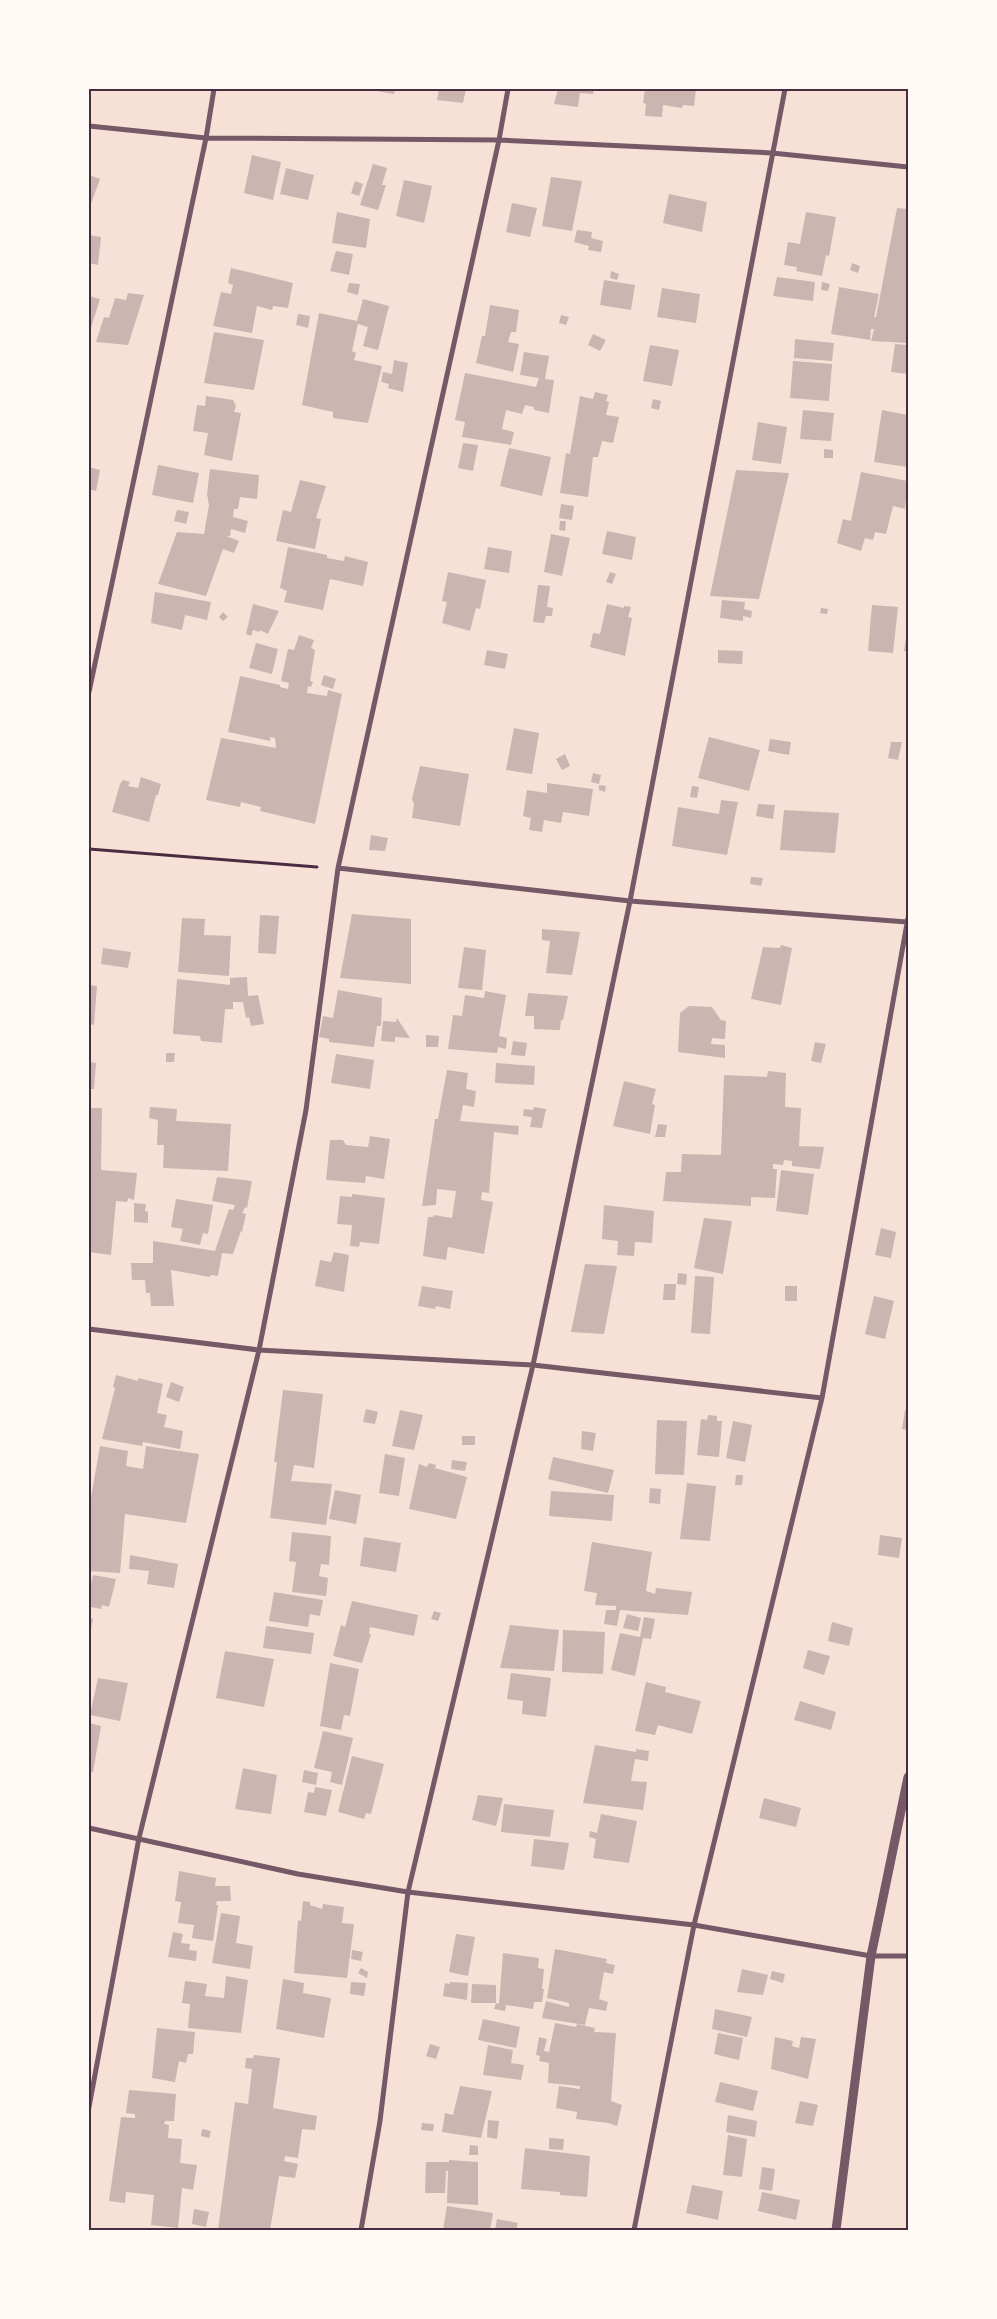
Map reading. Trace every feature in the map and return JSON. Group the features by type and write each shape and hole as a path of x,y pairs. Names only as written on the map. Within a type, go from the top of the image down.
{"street":[{"path":"89,692 206,138 214,89"},
{"path":"89,2108 139,1838 259,1350 306,1110 338,868 499,140 508,89"},
{"path":"361,2230 380,2121 408,1892 533,1365 630,901 785,89"},
{"path":"89,126 206,138 499,140 772,153 908,168"},
{"path":"338,868 630,901 908,920 822,1398 694,1925 634,2230"},
{"path":"902,960 908,962"},
{"path":"89,1329 259,1350 533,1365 822,1398"},
{"path":"836,2230 872,1956 908,1777"},
{"path":"89,1828 298,1874 408,1892 694,1925 872,1956 908,1956"}],"path":[{"path":"89,849 338,868"}],"building":[{"path":"365,89 395,89 394,94"},
{"path":"439,89 466,89 463,103 437,100"},
{"path":"558,89 594,89 593,94 580,93 578,107 554,104"},
{"path":"645,89 696,89 694,106 683,105 682,108 663,105 662,117 645,116 646,104 643,103"},
{"path":"252,155 281,162 273,200 244,193"},
{"path":"373,164 387,168 382,185 386,185 378,210 360,205"},
{"path":"286,168 314,175 308,200 280,194"},
{"path":"89,175 100,179 89,209"},
{"path":"551,177 582,181 572,231 542,226"},
{"path":"404,180 432,186 424,223 396,216"},
{"path":"355,181 363,184 359,196 351,193"},
{"path":"669,194 707,202 702,232 663,223"},
{"path":"512,203 537,208 530,237 506,232"},
{"path":"897,208 908,209 908,343 871,341 874,329 871,329 870,340 831,334 839,287 879,294 874,317 876,317"},
{"path":"337,212 370,219 366,248 332,243"},
{"path":"806,212 836,217 829,256 826,255 822,276 796,271 797,267 784,265 788,242 800,244"},
{"path":"577,230 592,232 591,238 603,241 601,252 588,250 589,246 574,242"},
{"path":"89,235 101,237 98,265 89,263"},
{"path":"336,251 353,254 349,275 330,271"},
{"path":"852,263 860,266 858,273 850,270"},
{"path":"231,268 293,283 288,308 273,306 272,310 257,306 252,333 213,326 221,292 231,294 233,285 228,283"},
{"path":"611,271 619,274 617,280 610,278"},
{"path":"777,277 815,282 813,301 773,296"},
{"path":"604,280 635,285 631,310 600,305"},
{"path":"822,282 830,284 828,291 821,290"},
{"path":"349,283 360,284 358,295 347,292"},
{"path":"662,288 700,294 696,323 657,317"},
{"path":"128,293 144,295 128,345 96,342 104,317 109,318 115,298 126,300"},
{"path":"89,296 100,299 89,334"},
{"path":"363,299 389,306 378,350 363,346 368,327 358,324 352,351 356,353 354,360 382,366 368,423 333,418 333,412 302,405 319,313 357,321"},
{"path":"490,305 519,310 516,332 511,332 508,342 519,344 513,372 476,363 482,336 485,336"},
{"path":"298,314 310,316 308,328 296,325"},
{"path":"561,315 569,317 566,325 559,323"},
{"path":"214,332 264,340 254,390 204,383"},
{"path":"593,334 606,340 600,351 588,345"},
{"path":"795,339 834,343 832,361 794,358"},
{"path":"895,344 908,345 908,374 891,372"},
{"path":"650,345 679,350 672,386 643,381"},
{"path":"524,352 549,356 545,379 554,380 549,413 534,410 534,407 525,405 522,414 506,410 502,429 514,432 511,445 462,437 465,422 455,420 465,373 536,387 539,378 520,375"},
{"path":"394,360 408,363 403,392 388,388 389,384 381,382 383,372 392,374"},
{"path":"793,361 832,364 829,401 790,398"},
{"path":"595,392 608,395 606,401 609,402 606,415 619,417 613,443 602,441 598,457 593,457 588,497 560,493 566,453 570,454 580,396 593,399"},
{"path":"206,396 233,400 236,406 234,412 241,413 232,461 204,455 208,433 193,431 197,405 205,406"},
{"path":"653,399 661,401 659,410 651,408"},
{"path":"803,410 834,413 831,441 800,439"},
{"path":"882,410 908,415 908,467 874,462"},
{"path":"758,422 787,427 781,464 752,460"},
{"path":"463,443 478,445 473,471 458,468"},
{"path":"509,448 551,457 542,496 500,486"},
{"path":"824,449 833,450 833,458 824,458"},
{"path":"158,465 199,473 193,503 152,495"},
{"path":"89,467 100,470 96,491 89,489"},
{"path":"210,469 259,475 257,499 240,497 238,509 234,509 233,517 248,521 245,533 231,529 230,536 226,536 239,541 234,553 223,549 206,596 158,584 177,532 204,534 209,505 207,494"},
{"path":"736,470 789,473 759,599 710,596"},
{"path":"861,472 908,481 905,509 893,506 886,534 875,532 873,540 865,538 861,551 837,543 843,519 851,521"},
{"path":"300,480 326,486 316,518 321,519 315,549 276,541 283,510 291,512"},
{"path":"561,504 574,506 572,520 559,518"},
{"path":"177,510 189,512 186,524 174,521"},
{"path":"560,521 566,521 565,531 559,530"},
{"path":"607,531 636,537 632,560 602,554"},
{"path":"551,534 570,538 562,576 544,572"},
{"path":"288,547 327,555 327,558 344,561 345,556 368,562 363,586 330,579 323,610 284,602 287,591 280,588"},
{"path":"488,547 512,551 509,573 484,569"},
{"path":"448,572 486,580 480,609 476,608 470,631 442,623 447,602 442,601"},
{"path":"610,572 616,574 612,584 606,582"},
{"path":"538,585 550,586 547,607 553,608 552,616 546,616 544,623 533,622"},
{"path":"155,592 211,602 207,620 185,615 182,630 151,623"},
{"path":"722,600 745,602 744,609 752,611 751,618 743,616 743,621 720,618"},
{"path":"253,604 279,611 268,634 260,630 259,632 253,630 251,636 246,634"},
{"path":"607,604 624,608 624,606 631,607 628,617 632,618 625,656 590,647 593,633 600,634"},
{"path":"872,605 898,607 893,653 868,651"},
{"path":"821,608 828,609 827,614 820,613"},
{"path":"223,612 228,617 223,621 219,617"},
{"path":"908,632 908,652 904,651"},
{"path":"299,635 314,640 311,648 315,650 310,681 313,682 311,687 308,686 307,693 327,696 328,690 342,694 315,824 260,811 261,807 241,802 240,807 206,800 221,738 276,748 275,738 270,737 270,741 228,732 240,676 280,685 280,687 288,689 289,683 281,681 288,649 294,650"},
{"path":"256,643 278,649 272,674 249,668"},
{"path":"487,650 508,654 505,669 484,665"},
{"path":"718,650 743,651 742,664 718,663"},
{"path":"324,675 336,679 333,689 321,685"},
{"path":"514,728 539,733 532,774 506,770"},
{"path":"709,737 760,750 749,791 698,778"},
{"path":"770,739 791,742 789,755 768,751"},
{"path":"891,742 902,742 898,760 888,758"},
{"path":"565,754 570,766 562,770 556,759"},
{"path":"420,766 469,774 460,826 412,818 414,804 412,799"},
{"path":"593,773 601,775 599,784 591,782"},
{"path":"141,777 161,784 149,822 112,812 120,784 123,780 130,782 128,786 138,788"},
{"path":"547,783 593,789 589,816 563,812 561,823 544,820 542,832 529,830 531,818 523,816 527,790 547,793"},
{"path":"599,785 606,786 605,792 599,790"},
{"path":"692,786 699,787 697,798 690,797"},
{"path":"721,800 738,802 727,855 672,846 678,807 719,814"},
{"path":"758,804 775,805 773,819 756,816"},
{"path":"784,810 839,813 835,853 780,850"},
{"path":"371,835 388,838 385,851 369,850"},
{"path":"751,877 763,878 761,886 750,884"},
{"path":"352,914 411,919 411,984 340,978"},
{"path":"260,915 279,916 276,954 258,953"},
{"path":"182,918 205,919 204,935 231,936 229,976 178,972"},
{"path":"542,929 580,932 572,975 546,973 550,941 542,940"},
{"path":"781,945 792,948 781,1005 751,999 763,947 780,948"},
{"path":"464,947 486,950 482,990 458,988"},
{"path":"103,948 131,952 128,968 101,964"},
{"path":"247,977 248,996 258,995 264,1024 251,1026 249,1017 246,1018 243,1002 233,1002 233,1009 225,1009 222,1043 201,1041 200,1036 173,1034 177,979 230,985 230,978"},
{"path":"89,985 97,986 94,1025 89,1024"},
{"path":"338,990 382,998 381,1026 377,1026 374,1047 329,1042 329,1039 319,1037 323,1016 333,1018"},
{"path":"485,991 506,995 499,1036 507,1038 506,1049 498,1047 497,1053 448,1049 453,1015 462,1016 465,995 484,998"},
{"path":"528,993 568,996 560,1030 534,1029 534,1016 525,1016"},
{"path":"689,1006 712,1007 721,1020 726,1021 725,1039 712,1038 711,1044 725,1045 725,1058 678,1052 680,1013"},
{"path":"397,1018 410,1038 395,1037 395,1042 381,1041 383,1021 396,1022"},
{"path":"426,1035 439,1036 438,1047 426,1047"},
{"path":"513,1041 527,1043 525,1056 511,1055"},
{"path":"815,1042 826,1044 821,1063 811,1061"},
{"path":"166,1053 175,1053 174,1062 166,1062"},
{"path":"336,1054 374,1060 370,1089 331,1083"},
{"path":"89,1062 96,1063 94,1089 89,1089"},
{"path":"496,1063 535,1066 534,1085 495,1083"},
{"path":"447,1070 468,1073 466,1089 476,1091 474,1107 463,1105 460,1121 519,1126 518,1135 494,1132 489,1193 482,1192 481,1200 493,1202 484,1254 448,1247 446,1260 423,1256 428,1217 433,1217 434,1215 452,1218 456,1191 437,1189 436,1205 422,1206 435,1119 438,1119"},
{"path":"768,1071 786,1073 785,1107 801,1108 799,1146 824,1147 820,1169 792,1166 792,1161 784,1160 783,1165 773,1164 773,1169 777,1169 775,1198 751,1197 751,1206 663,1201 666,1172 681,1172 682,1154 721,1155 724,1075 767,1077"},
{"path":"624,1081 656,1089 652,1104 655,1105 650,1134 613,1126"},
{"path":"150,1107 177,1109 176,1121 231,1124 228,1171 163,1168 164,1145 157,1145 158,1120 149,1118"},
{"path":"534,1107 546,1109 542,1128 530,1127 532,1117 523,1116 524,1109 533,1110"},
{"path":"89,1108 102,1108 101,1170 137,1173 134,1200 128,1198 127,1202 116,1201 111,1255 89,1252"},
{"path":"658,1124 667,1125 665,1137 655,1137"},
{"path":"370,1136 390,1139 384,1179 366,1176 365,1183 326,1180 330,1140 343,1140 346,1145 368,1147"},
{"path":"781,1170 814,1174 808,1215 776,1211"},
{"path":"217,1177 252,1181 247,1208 245,1207 242,1213 246,1214 242,1232 233,1254 222,1253 218,1276 211,1275 210,1277 171,1270 174,1306 151,1306 150,1293 146,1293 145,1280 132,1280 131,1263 153,1263 153,1241 215,1251 229,1209 233,1210 235,1205 212,1201"},
{"path":"352,1194 385,1198 379,1244 360,1242 359,1247 350,1246 352,1225 337,1224 340,1196 352,1197"},
{"path":"176,1199 213,1205 208,1234 203,1233 200,1245 180,1241 183,1229 171,1227"},
{"path":"134,1203 146,1204 145,1211 148,1212 148,1223 134,1222"},
{"path":"604,1205 654,1211 652,1243 635,1242 634,1256 617,1255 618,1241 602,1239"},
{"path":"704,1218 732,1221 723,1274 694,1268"},
{"path":"881,1228 896,1232 891,1258 875,1255"},
{"path":"334,1252 349,1255 344,1292 315,1286 320,1260 331,1262"},
{"path":"585,1264 617,1266 604,1334 571,1332"},
{"path":"678,1273 687,1274 686,1285 677,1284"},
{"path":"695,1276 714,1277 710,1334 691,1333"},
{"path":"664,1284 676,1284 675,1300 663,1300"},
{"path":"422,1286 453,1291 450,1309 436,1306 435,1309 418,1306"},
{"path":"785,1286 797,1286 797,1301 785,1301"},
{"path":"874,1296 894,1301 885,1339 865,1334"},
{"path":"116,1375 138,1381 138,1378 163,1384 157,1413 167,1415 164,1427 183,1431 180,1449 143,1442 142,1446 102,1439 115,1388 113,1387"},
{"path":"171,1382 184,1387 179,1402 166,1397"},
{"path":"283,1390 323,1394 314,1468 294,1465 291,1481 332,1484 326,1525 270,1518 277,1462 274,1462"},
{"path":"366,1409 378,1412 375,1424 363,1422"},
{"path":"400,1410 423,1415 414,1450 392,1446"},
{"path":"905,1410 908,1410 908,1430 902,1429"},
{"path":"708,1415 717,1416 717,1421 722,1421 719,1457 697,1455 701,1419 707,1420"},
{"path":"657,1420 687,1421 684,1475 655,1474"},
{"path":"733,1421 752,1425 745,1462 726,1458"},
{"path":"582,1431 596,1433 593,1451 581,1449"},
{"path":"462,1436 475,1436 475,1445 462,1445"},
{"path":"100,1446 128,1451 126,1466 143,1469 146,1446 199,1454 186,1523 125,1514 120,1573 89,1571 89,1509"},
{"path":"385,1454 405,1458 399,1496 379,1493"},
{"path":"553,1457 614,1470 608,1493 548,1479"},
{"path":"452,1460 467,1462 465,1471 451,1469"},
{"path":"429,1463 436,1465 435,1468 467,1477 456,1519 409,1509 419,1464 427,1467"},
{"path":"736,1475 743,1475 742,1485 735,1485"},
{"path":"687,1483 716,1486 710,1541 680,1539"},
{"path":"650,1488 661,1489 660,1504 649,1503"},
{"path":"335,1490 361,1495 356,1524 329,1519"},
{"path":"551,1491 614,1495 612,1521 549,1516"},
{"path":"292,1532 331,1536 329,1565 321,1564 319,1576 328,1578 326,1596 292,1592 296,1562 289,1561"},
{"path":"880,1535 902,1538 899,1558 878,1555"},
{"path":"364,1537 401,1543 396,1572 360,1566"},
{"path":"592,1542 652,1552 646,1591 655,1594 656,1588 692,1592 688,1615 620,1610 617,1626 604,1624 606,1610 616,1610 616,1606 595,1605 597,1593 584,1591"},
{"path":"130,1555 178,1564 174,1588 147,1584 149,1571 129,1569"},
{"path":"93,1575 116,1579 109,1607 102,1605 101,1609 91,1607 89,1611 89,1593"},
{"path":"274,1592 323,1600 320,1616 310,1614 308,1627 269,1621"},
{"path":"352,1601 418,1615 414,1636 370,1627 369,1634 371,1634 362,1663 333,1656 341,1625 345,1627"},
{"path":"434,1611 441,1613 438,1621 431,1619"},
{"path":"627,1614 641,1618 638,1631 623,1628"},
{"path":"644,1617 655,1619 651,1639 643,1638 635,1676 611,1670 620,1633 640,1637"},
{"path":"89,1618 93,1619 90,1634 89,1634"},
{"path":"832,1622 853,1628 849,1646 828,1641"},
{"path":"510,1625 559,1630 554,1671 500,1668"},
{"path":"266,1626 314,1633 311,1654 263,1648"},
{"path":"563,1630 605,1632 603,1674 562,1672"},
{"path":"808,1650 830,1656 824,1675 803,1668"},
{"path":"225,1651 274,1659 264,1707 216,1698"},
{"path":"330,1663 359,1669 350,1716 344,1715 341,1730 320,1726"},
{"path":"511,1673 551,1678 546,1717 522,1714 523,1701 507,1699"},
{"path":"98,1678 128,1683 120,1721 90,1715"},
{"path":"646,1682 666,1687 665,1692 701,1701 692,1734 658,1725 655,1735 635,1731"},
{"path":"800,1701 836,1712 831,1730 794,1720"},
{"path":"89,1723 101,1726 93,1772 89,1772"},
{"path":"323,1731 353,1738 342,1785 330,1782 332,1772 314,1768"},
{"path":"595,1745 636,1752 636,1749 649,1751 648,1761 635,1759 631,1781 647,1782 643,1810 583,1803"},
{"path":"352,1756 384,1764 371,1814 366,1813 364,1819 338,1812"},
{"path":"243,1768 277,1775 271,1814 235,1809"},
{"path":"304,1770 318,1773 316,1785 302,1782"},
{"path":"315,1787 332,1790 326,1816 304,1812 308,1792 314,1793"},
{"path":"478,1795 503,1798 496,1826 472,1820"},
{"path":"764,1798 801,1808 796,1827 759,1818"},
{"path":"504,1804 554,1810 550,1837 501,1832"},
{"path":"601,1814 637,1821 629,1863 593,1858 596,1839 589,1837 590,1831 597,1833"},
{"path":"534,1839 569,1843 564,1870 531,1866"},
{"path":"179,1871 216,1878 215,1886 230,1886 231,1901 217,1901 213,1941 192,1938 194,1925 178,1923 181,1902 175,1901"},
{"path":"303,1901 310,1902 310,1905 322,1909 323,1904 344,1907 342,1923 354,1924 347,1978 294,1973 298,1920 301,1921"},
{"path":"221,1913 240,1916 236,1943 253,1946 250,1969 212,1963"},
{"path":"173,1932 183,1934 181,1943 190,1944 189,1950 197,1951 196,1961 168,1957"},
{"path":"456,1934 475,1937 468,1976 449,1972"},
{"path":"555,1949 607,1959 606,1963 615,1965 613,1974 604,1972 599,1999 608,2002 606,2011 589,2008 585,2025 542,2018 546,2001 569,2007 569,2003 547,1998"},
{"path":"352,1950 363,1952 361,1961 351,1959"},
{"path":"503,1953 539,1958 538,1968 544,1969 542,1989 544,1989 542,2002 534,2002 533,2009 506,2005 505,2011 494,2009 496,2003 499,2004"},
{"path":"361,1968 368,1972 367,1978 358,1973"},
{"path":"742,1969 768,1975 763,1995 737,1992"},
{"path":"772,1971 785,1974 783,1983 770,1979"},
{"path":"226,1976 248,1980 241,2033 188,2028 190,2004 182,2003 185,1981 207,1984 205,1996 224,1998"},
{"path":"283,1979 304,1983 303,1993 331,1998 324,2038 276,2029"},
{"path":"351,1982 366,1983 364,1996 350,1994"},
{"path":"450,1982 468,1983 467,2000 443,1996 445,1983 450,1984"},
{"path":"472,1984 496,1985 496,2003 471,2003"},
{"path":"715,2009 752,2017 747,2037 712,2029"},
{"path":"483,2019 520,2027 516,2048 478,2040"},
{"path":"555,2023 576,2027 577,2024 595,2028 594,2032 616,2033 611,2101 622,2105 617,2126 576,2119 577,2112 556,2108 559,2086 580,2089 580,2086 548,2083 549,2063 539,2061 540,2056 536,2055 539,2037 547,2039 544,2051 549,2052"},
{"path":"157,2028 195,2032 193,2054 188,2054 186,2063 179,2061 175,2082 152,2078"},
{"path":"718,2033 743,2038 739,2060 714,2054"},
{"path":"775,2037 793,2041 792,2046 799,2048 801,2037 816,2039 808,2079 771,2069"},
{"path":"430,2044 440,2047 436,2059 426,2056"},
{"path":"488,2045 513,2050 511,2063 524,2065 521,2080 483,2075"},
{"path":"254,2055 280,2058 273,2108 317,2116 315,2130 302,2129 298,2158 285,2156 284,2161 298,2164 295,2178 279,2176 270,2230 218,2230 235,2102 248,2104 252,2069 245,2068 246,2058 253,2058"},
{"path":"720,2082 758,2091 753,2111 715,2102"},
{"path":"460,2086 492,2091 481,2138 442,2132 445,2113 453,2115"},
{"path":"129,2090 176,2094 174,2121 165,2121 164,2124 169,2125 168,2138 182,2139 180,2163 197,2165 193,2190 182,2188 178,2228 151,2225 154,2195 126,2192 125,2203 109,2201 121,2117 135,2118 135,2114 126,2113"},
{"path":"800,2101 818,2105 813,2126 795,2123"},
{"path":"728,2115 757,2121 755,2137 726,2132"},
{"path":"488,2120 499,2121 497,2139 487,2137"},
{"path":"422,2123 434,2124 433,2131 421,2130"},
{"path":"202,2129 211,2131 209,2138 201,2136"},
{"path":"728,2135 747,2139 742,2177 723,2175"},
{"path":"549,2138 564,2139 563,2150 549,2149"},
{"path":"470,2145 478,2146 478,2155 469,2155"},
{"path":"525,2148 590,2156 587,2197 560,2195 560,2192 521,2189"},
{"path":"449,2160 478,2162 478,2205 447,2203 448,2171 446,2171 445,2193 425,2193 426,2162 449,2162"},
{"path":"762,2167 775,2169 772,2191 759,2189"},
{"path":"692,2185 723,2191 718,2220 686,2213"},
{"path":"762,2192 800,2200 796,2220 758,2211"},
{"path":"447,2206 493,2213 490,2230 443,2230"},
{"path":"194,2209 209,2212 206,2227 192,2224"},
{"path":"497,2219 518,2223 516,2230 495,2230"}]}
